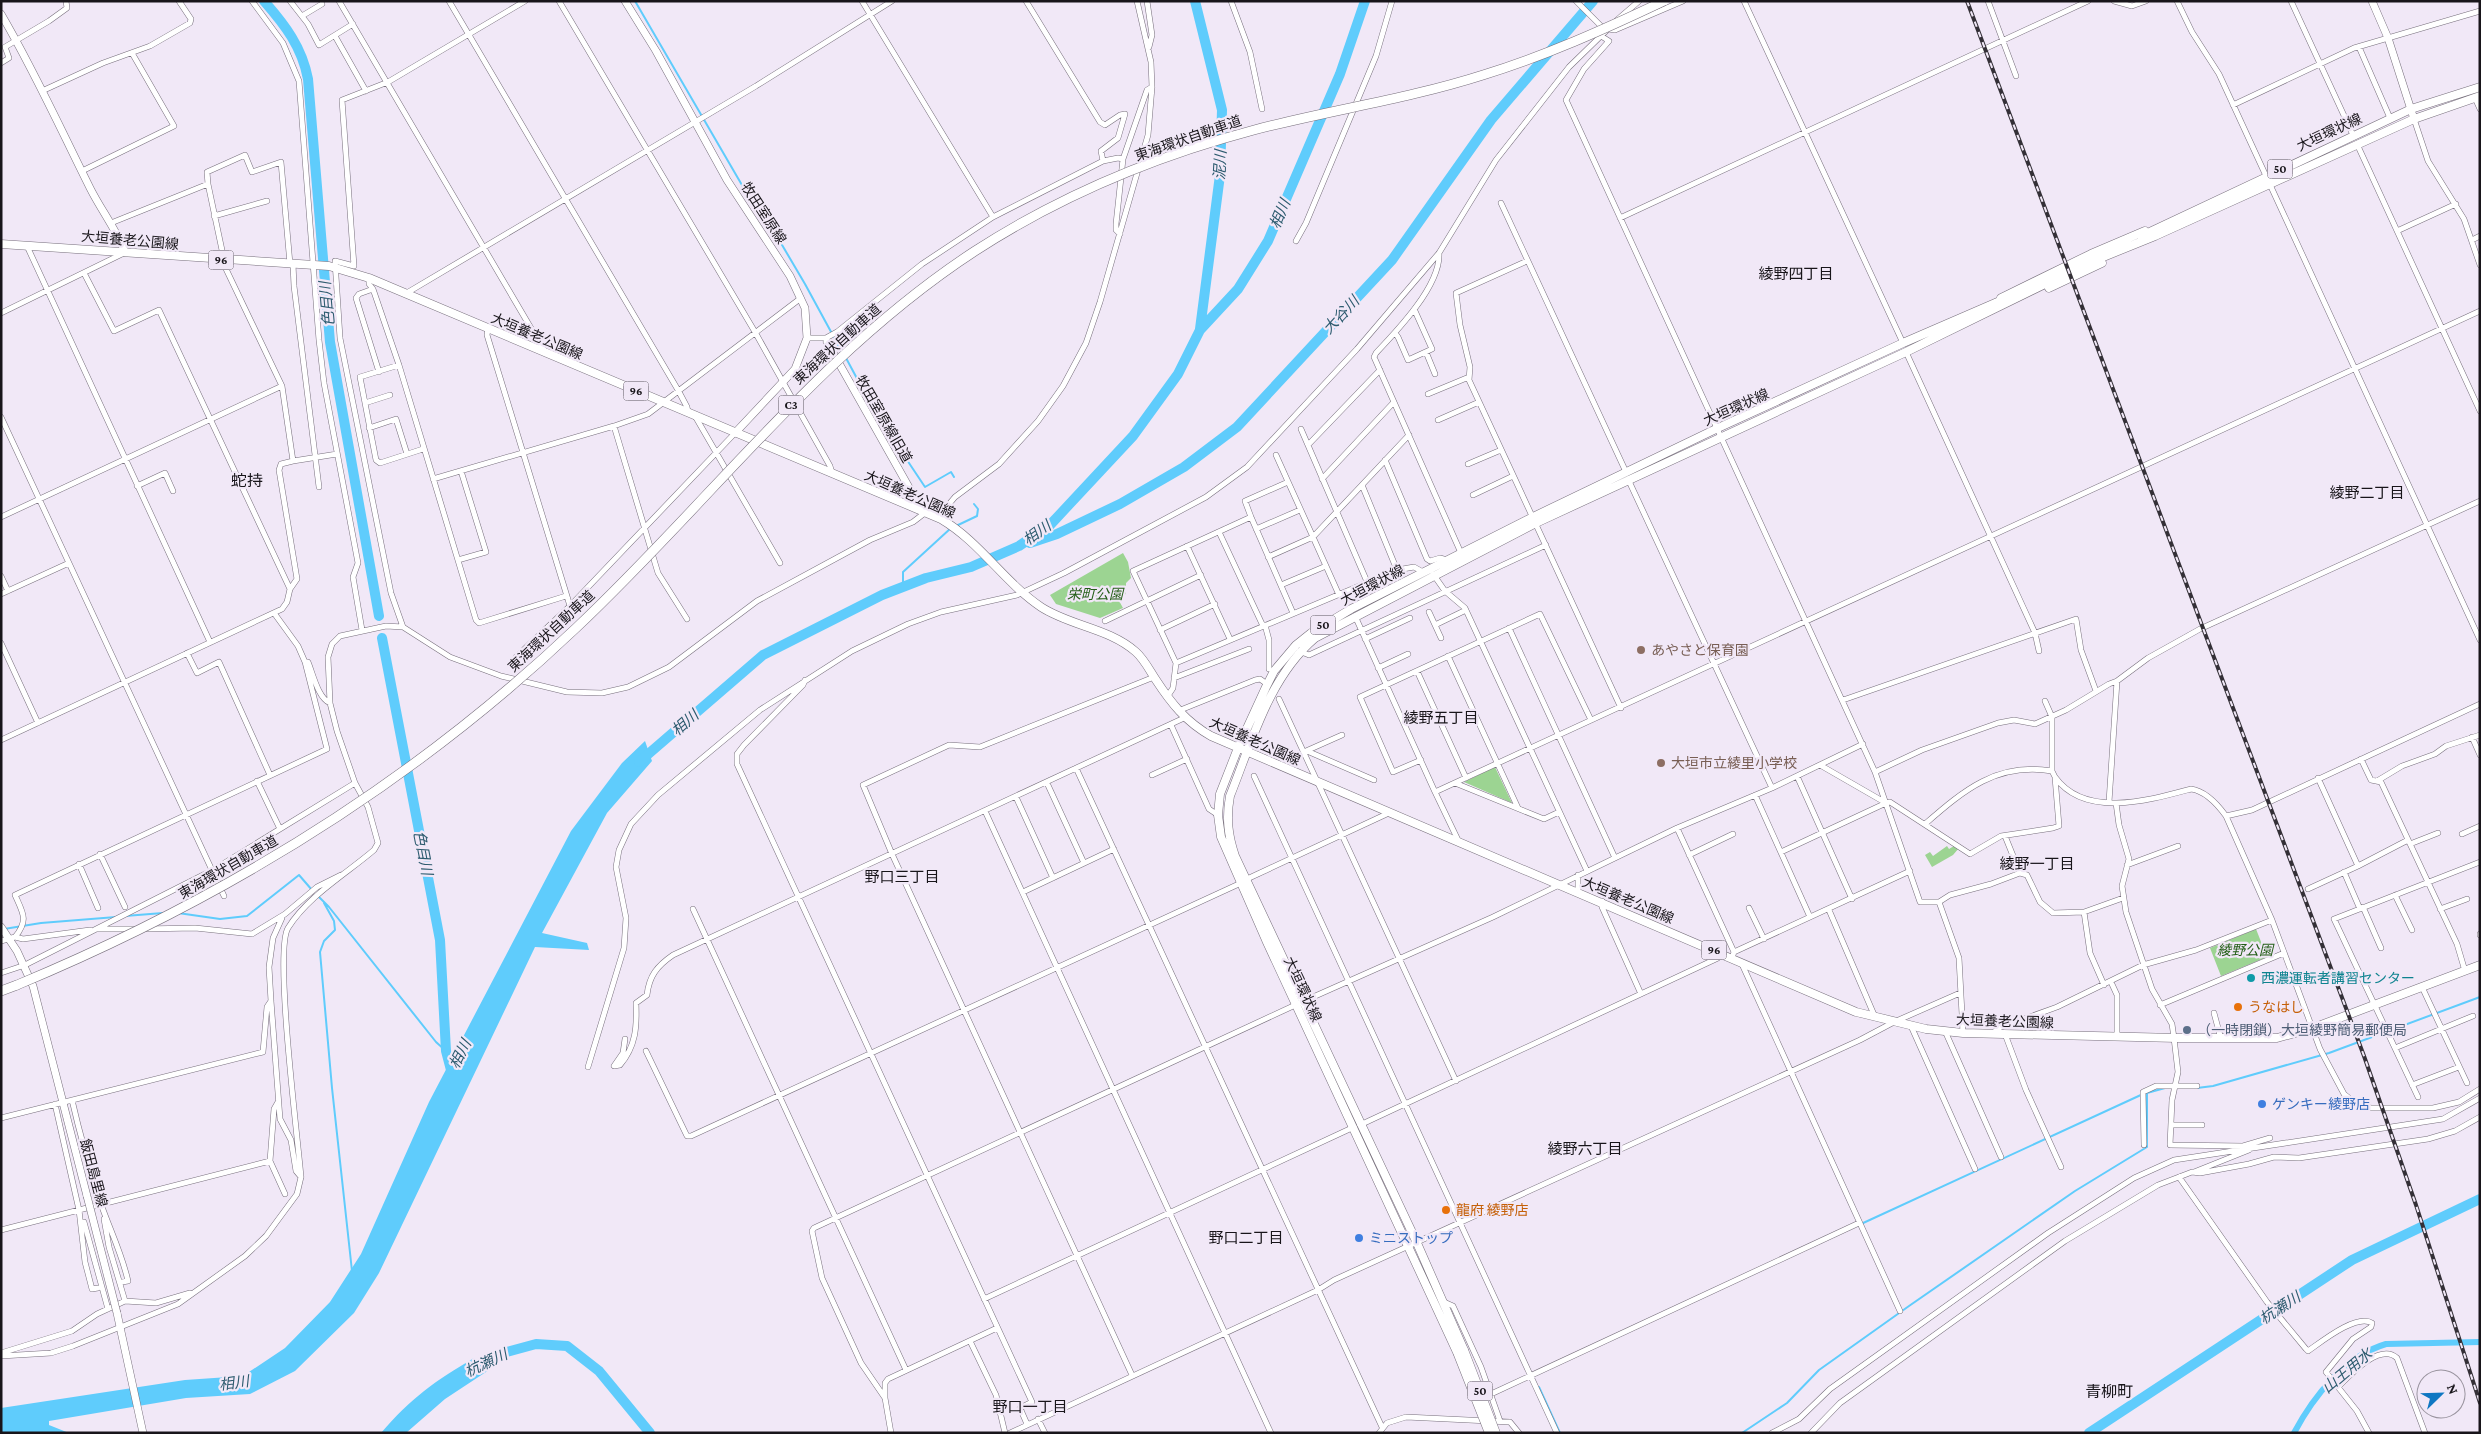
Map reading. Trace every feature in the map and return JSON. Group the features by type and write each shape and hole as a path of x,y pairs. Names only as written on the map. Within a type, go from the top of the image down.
{"highway":[{"name":"東海環状自動車道","path":"1,991 123,939 216,891 309,836 430,752 507,690 577,627 794,402 871,329 942,274 1012,229 1084,192 1170,156 1251,131 1480,76 1576,42 1664,1"}],"main road":[{"name":"牧田室原線","path":"625,1 698,120 727,180 785,269 801,298 806,315 808,338 795,369 735,433"},
{"path":"2372,1 2388,38 2414,118"},
{"path":"1,14 17,41 96,200 111,223 125,252"},
{"name":"大垣環状線","path":"2153,233 2265,176 2390,118 2411,109 2480,87"},
{"name":"大垣環状線","path":"1627,476 1723,437 1906,352 1997,305 2153,233 2270,184 2414,118 2477,97"},
{"path":"1997,305 2080,274 2153,233"},
{"path":"1997,305 2091,254 2153,233"},
{"name":"大垣養老公園線","path":"1,244 315,265 331,267 369,278 940,518 972,541 1022,591 1040,606 1060,617 1128,644 1139,654 1178,711 1195,727 1238,748 1458,840 1559,885 1602,901 1722,954 1733,955 1740,962 1876,1018 1911,1026 1963,1033 2221,1039 2277,1038 2313,1028 2480,965"},
{"name":"大垣環状線","path":"1496,1433 1460,1351 1408,1247 1304,1001 1221,837 1218,815 1220,794 1238,748 1268,684 1285,656 1310,633 1427,570 1627,476 1718,428 1902,343 1997,305"},
{"name":"牧田室原線旧道","path":"828,339 922,511"},
{"name":"大垣環状線","path":"1489,1433 1444,1302 1417,1243 1296,1005 1244,881 1229,836 1227,814 1230,796 1274,690 1291,660 1299,651 1315,638 1435,576 1534,520"},
{"name":"飯田島里線","path":"1,927 13,938 33,986 59,1103 87,1196 120,1326 143,1433"}],"street":[{"path":"1,63 9,58 5,47 67,8 66,1"},
{"path":"42,91 103,63 150,46 190,23 191,19 179,1"},
{"path":"252,1 283,43 297,74 315,265 319,340 337,454 358,563 353,577 362,630"},
{"path":"290,1 302,16 319,45 353,24"},
{"path":"340,1 545,352"},
{"path":"449,1 780,563"},
{"path":"403,627 391,593 340,338 331,267 335,261 354,266 342,100 388,82 525,1"},
{"path":"559,1 755,332 830,466 832,473"},
{"path":"862,1 993,217"},
{"path":"404,294 708,114 892,1"},
{"path":"1026,1 1100,122 1105,125 1120,115 1125,114 1118,138 1101,151 1103,161"},
{"path":"940,518 954,497 999,464 1038,422 1063,386 1086,343 1148,135 1152,87 1149,50 1137,1"},
{"path":"1148,1 1152,35 1149,50"},
{"path":"1231,1 1250,52 1262,109"},
{"path":"1296,241 1306,223 1317,192 1376,56 1392,1"},
{"path":"1576,1 1607,30 1615,30 1683,1"},
{"path":"588,1067 624,948 626,918 616,867 625,834 631,824 658,795 718,743 760,710 852,651 908,624 941,612 1022,591 1164,521 1206,497 1247,467 1357,349 1439,253 1501,153 1569,67 1639,1"},
{"path":"1744,1 1902,343"},
{"path":"1988,1 2016,76"},
{"path":"2072,1 2075,8"},
{"path":"1620,218 2088,1"},
{"path":"2114,1 2132,6 2146,1"},
{"path":"2177,1 2192,32 2212,62 2233,105 2480,640"},
{"path":"2290,1 2353,135"},
{"path":"302,16 322,4"},
{"path":"2233,105 2358,47 2480,11"},
{"path":"335,36 366,91"},
{"path":"1601,36 1609,41 1584,69 1566,100 1876,772 1920,902 1940,902 1950,895 1991,884 2020,873 2027,875 2040,902 2053,913 2084,912 2123,898"},
{"path":"2358,47 2390,118"},
{"path":"82,171 174,126 132,53"},
{"path":"1120,234 1116,230 1116,224 1123,159 1147,90 1152,87"},
{"path":"2477,97 2480,109"},
{"path":"2414,118 2428,161 2456,204 2472,240 2480,265"},
{"path":"2357,144 2480,411"},
{"path":"293,461 282,386 223,260 206,172 245,155 252,172 281,162 319,487"},
{"path":"808,338 828,339 922,264 993,217 1103,161 1123,159"},
{"path":"111,223 208,184"},
{"path":"214,216 267,201"},
{"path":"1500,203 1772,788"},
{"path":"2397,231 2456,204"},
{"path":"2472,240 2480,236"},
{"path":"27,246 46,291 210,642"},
{"path":"1,313 125,252"},
{"path":"1439,253 1440,263 1415,311 1374,357 1461,553"},
{"path":"1527,261 1456,293 1460,324 1470,368 1469,377 1621,708"},
{"path":"84,273 114,331 160,310 290,588"},
{"path":"369,278 399,365 476,620 479,623 566,596"},
{"path":"373,289 359,294 356,298 379,372"},
{"path":"433,479 614,426 648,414 801,298"},
{"path":"1435,792 1621,708 1991,534 2480,310"},
{"path":"1395,334 1408,360 1432,349 1415,311"},
{"path":"488,328 488,335 570,606"},
{"path":"1426,352 1435,374"},
{"path":"1906,352 1991,534 2035,633 2039,651"},
{"path":"399,365 360,377 376,460 380,462 423,449"},
{"path":"1308,445 1380,370"},
{"path":"1428,394 1469,377"},
{"path":"1,517 282,386"},
{"path":"365,403 390,395"},
{"path":"1322,479 1394,402"},
{"path":"1438,420 1479,402"},
{"path":"1,417 224,896"},
{"path":"369,428 396,419 407,454"},
{"path":"614,426 658,573 687,619"},
{"path":"1301,429 1368,584"},
{"path":"516,657 570,606 645,530 735,433"},
{"path":"1268,557 1313,537 1409,435"},
{"path":"1468,464 1501,450"},
{"path":"1,740 282,609 287,602 290,588 297,579 279,470 281,464 337,454"},
{"path":"1276,455 1339,595"},
{"path":"1385,460 1427,559 1430,561 1440,558 1447,560"},
{"path":"458,560 486,552 461,470"},
{"path":"137,486 165,473 173,491"},
{"path":"1473,495 1514,476"},
{"path":"1288,482 1245,501 1293,613"},
{"path":"1362,485 1397,570"},
{"path":"1876,772 1922,750 1998,723 2014,720 2035,724 2052,717 2117,681 2170,644 2426,524 2480,501"},
{"path":"1256,529 1300,510"},
{"path":"1,1356 51,1353 178,1304 245,1256 266,1236 297,1194 301,1177 285,1007 286,930 305,906 374,850 378,843 368,807 355,782 337,731 330,703 328,657 332,644 340,636 386,626 403,627 450,657 501,676 567,692 602,693 628,687 669,668 757,601 870,540 913,522 922,511"},
{"path":"1167,697 1173,688 1176,663 1133,571 1251,517"},
{"path":"1219,532 1264,626 1269,640 1269,669"},
{"path":"1299,651 1309,655 1546,545"},
{"path":"1187,546 1230,639"},
{"path":"1,594 69,564"},
{"path":"1281,585 1326,566"},
{"path":"1176,663 1293,613 1368,584 1397,570 1414,567 1427,570 1435,576 1445,591 1466,610 1587,871"},
{"path":"1105,621 1201,575"},
{"path":"1,576 8,591"},
{"path":"1160,630 1214,604"},
{"path":"1435,625 1466,610"},
{"path":"1429,612 1441,638"},
{"path":"13,938 24,923 23,913 14,895 327,749 305,662 298,646 274,613"},
{"path":"1421,760 1393,772 1360,697 1540,614 1591,720"},
{"path":"1355,616 1458,840"},
{"path":"1365,639 1410,618"},
{"path":"1843,700 2076,619 2081,650 2096,691"},
{"path":"1509,628 1615,858"},
{"path":"1,643 38,723"},
{"path":"1174,678 1249,649"},
{"path":"187,653 197,673 219,662 270,775"},
{"path":"1378,668 1408,654"},
{"path":"1448,656 1518,808"},
{"path":"305,662 308,662 321,692 326,701 330,703"},
{"path":"1417,671 1466,778"},
{"path":"1132,1376 892,854 864,785 870,780 949,745 980,748 1154,677"},
{"path":"1178,711 1255,680 1260,679 1268,684"},
{"path":"805,680 803,685 737,754 737,764 1032,1402 1020,1408 1028,1424"},
{"path":"2110,802 2117,681"},
{"path":"1279,699 1306,752 1342,837 1456,1080"},
{"path":"1820,765 1925,824 1970,854 2001,836 2058,826 2052,717 2045,701"},
{"path":"2226,816 2252,810 2480,704"},
{"path":"625,1039 624,1052 614,1066 620,1065 629,1054 634,1042 637,1023 636,1003 645,997 652,975 660,964 707,939 1184,718"},
{"path":"1171,725 1209,809 1218,815"},
{"path":"1306,752 1342,735"},
{"path":"2377,781 2402,766 2480,735"},
{"path":"2472,737 2480,755"},
{"path":"884,1398 859,1358 822,1278 812,1231 1020,1132 1304,1001 1399,960 1677,828 1772,788 1863,744"},
{"path":"1306,752 1374,780"},
{"path":"1152,776 1187,759"},
{"path":"2361,759 2371,780 2381,782 2457,944 2465,970"},
{"path":"1076,768 1382,1427"},
{"path":"1925,824 1945,806 1983,779 2030,769 2054,774 2066,789 2080,798 2116,803 2197,790 2205,795 2226,816 2272,920 2313,1028 2339,1088 2344,1094 2362,1106 2379,1109 2443,1107 2458,1102 2480,1089"},
{"path":"1254,776 1557,1433"},
{"path":"1797,776 1852,899"},
{"path":"2318,778 2358,866"},
{"path":"257,781 280,829"},
{"path":"1,973 25,965 213,870 355,782"},
{"path":"1047,783 1084,864"},
{"path":"1455,783 1544,819 1559,812"},
{"path":"1755,795 1810,918"},
{"path":"1016,797 1053,878"},
{"path":"1781,852 1886,802"},
{"path":"2116,803 2119,825 2128,848 2129,859 2122,886 2123,898 2143,966 2160,1005 2172,1024 2178,1072 2174,1086 2170,1145 2251,1147"},
{"path":"985,810 1271,1433"},
{"path":"646,1051 687,1136 691,1136 1342,837 1391,812"},
{"path":"2462,834 2480,826"},
{"path":"1677,828 1733,955 1910,871"},
{"path":"2308,889 2409,842 2438,833"},
{"path":"1689,855 1733,834"},
{"path":"2005,836 2020,873"},
{"path":"2127,865 2178,846"},
{"path":"1022,892 1114,849"},
{"path":"100,854 125,907"},
{"path":"2418,1097 2334,918 2480,862"},
{"path":"79,864 98,908"},
{"path":"2344,872 2381,948"},
{"path":"1,941 95,929 195,928 252,934 285,914 317,887 331,878 346,874"},
{"path":"1578,875 1578,892"},
{"path":"2395,894 2412,930"},
{"path":"2440,909 2467,899"},
{"path":"1602,901 1602,907 1641,994"},
{"path":"1940,902 1959,958 1963,1033"},
{"path":"1749,908 1764,939"},
{"path":"693,909 906,1370"},
{"path":"1829,910 1876,1018"},
{"path":"2084,912 2090,952 2104,985"},
{"path":"285,914 273,938 269,967 271,1001 280,1119 291,1140 296,1171 301,1177"},
{"path":"1992,1034 1999,1028 2057,1007 2143,966 2196,950 2272,920"},
{"path":"2160,1005 2284,953"},
{"path":"984,1298 1406,1104 1718,958 1722,954"},
{"path":"1740,962 1900,1310"},
{"path":"2111,982 2117,994 2117,1037"},
{"path":"2422,987 2467,1083"},
{"path":"1010,1433 1318,1290 1334,1280 1461,1224 1960,993"},
{"path":"1,1118 263,1052 267,1008 271,1001"},
{"path":"2214,1013 2221,1039"},
{"path":"2395,1048 2473,1016"},
{"path":"1911,1026 1975,1169"},
{"path":"1945,1031 1947,1040 2001,1157"},
{"path":"2005,1034 2026,1090 2061,1167"},
{"path":"2412,1084 2460,1067"},
{"path":"2144,1145 2144,1092 2156,1086 2197,1086"},
{"path":"1772,1433 1799,1419 1830,1389 2048,1233 2134,1178 2174,1160 2444,1119 2480,1098"},
{"path":"72,1100 101,1204 115,1243 122,1255 128,1281 122,1282"},
{"path":"278,1102 274,1109 270,1161 285,1194"},
{"path":"59,1103 79,1210 85,1262 92,1289 98,1288"},
{"path":"2192,1172 2200,1173 2249,1164 2274,1157 2299,1158 2428,1139 2455,1132 2480,1117"},
{"path":"2171,1125 2202,1125"},
{"path":"1811,1433 1840,1403 2039,1259 2139,1194 2244,1153 2251,1147 2270,1138"},
{"path":"1,1230 270,1161"},
{"path":"2179,1177 2279,1319 2308,1351 2350,1324 2368,1320 2372,1323 2371,1327 2353,1338 2326,1372 2357,1411 2369,1433"},
{"path":"101,1204 109,1247 125,1301"},
{"path":"79,1210 89,1235 108,1309"},
{"path":"1491,1394 1530,1374 1859,1223"},
{"path":"1,1352 72,1331 125,1301 156,1303 197,1290"},
{"path":"1444,1302 1453,1306 1491,1394 1500,1421"},
{"path":"891,1433 884,1398 886,1381 997,1328"},
{"path":"970,1341 996,1395 1005,1433"},
{"path":"2337,1386 2372,1358 2384,1354 2394,1354 2398,1358 2425,1433"},
{"path":"1379,1433 1382,1427 1394,1419 1406,1417 1510,1422 1519,1433"},
{"path":"1038,1419 1045,1433"}],"green space":[{"name":"栄町公園","path":"1123,553 1128,562 1131,578 1126,583 1126,594 1117,597 1123,608 1100,618 1056,604 1050,595"},
{"path":"1495,767 1512,803 1464,782"},
{"path":"1947,846 1949,849 1954,846 1959,848 1953,855 1932,867 1925,855 1930,852 1933,856"},
{"name":"綾野公園","path":"2256,929 2267,957 2221,976 2210,948"}],"water":[{"path":"645,741 652,761 607,813 542,933 587,943 589,950 535,947 379,1273 354,1313 295,1371 250,1394 186,1398 49,1421 49,1425 69,1433 1,1433 1,1408 185,1380 243,1376 285,1348 330,1302 361,1254 429,1102 571,831 622,763"},
{"path":"474,1358 489,1370 445,1399 406,1433 381,1433 424,1391 447,1374"}],"waterway":[{"name":"色目川","path":"264,1 292,37 302,57 308,79 330,342 379,616"},
{"path":"635,1 746,192 775,233 842,352"},
{"name":"泥川","path":"1195,1 1222,110 1220,175 1200,329"},
{"name":"相川","path":"639,762 763,655 882,595 926,578 971,567 1019,546 1050,525 1133,436 1178,374 1200,330 1238,289 1268,241 1340,74 1365,1"},
{"name":"大谷川","path":"1030,543 1057,534 1120,504 1184,467 1237,427 1392,260 1491,120 1593,1"},
{"path":"846,358 875,412 925,487 951,472 954,477"},
{"path":"956,526 977,516 978,509 974,504"},
{"path":"903,587 903,572 951,528"},
{"name":"色目川","path":"382,638 440,940 446,1051 451,1070"},
{"path":"178,913 220,919 247,916 299,875 312,890"},
{"path":"317,895 329,907 436,1042 446,1051"},
{"path":"324,903 334,921 335,930 324,941 320,952 332,1088 352,1271"},
{"path":"125,916 163,913"},
{"path":"4,929 41,923 116,917"},
{"path":"2197,1088 2213,1086 2329,1053 2480,997"},
{"path":"1742,1433 1787,1403 1819,1370 1909,1306 2075,1191 2147,1147 2147,1093 2165,1088"},
{"path":"1861,1224 2143,1094"},
{"name":"杭瀬川","path":"2089,1433 2352,1260 2480,1199"},
{"name":"山王用水","path":"2294,1433 2321,1392 2332,1380 2344,1368 2371,1350 2386,1344 2480,1342"},
{"name":"杭瀬川","path":"471,1369 503,1353 536,1344 567,1346 599,1371 650,1433"},
{"path":"1539,1387 1560,1433"}],"railway":[{"path":"1967,1 2364,1056 2416,1205 2480,1403"}],"place":[{"name":"あやさと保育園","path":"1641,650"},
{"name":"大垣市立綾里小学校","path":"1661,763"},
{"name":"西濃運転者講習センター","path":"2251,978"},
{"name":"うなはし","path":"2238,1007"},
{"name":"（一時閉鎖）大垣綾野簡易郵便局","path":"2187,1030"},
{"name":"ゲンキー綾野店","path":"2262,1104"},
{"name":"龍府 綾野店","path":"1446,1210"},
{"name":"ミニストップ","path":"1359,1238"}],"district":[{"name":"綾野四丁目","path":"1796,274"},
{"name":"蛇持","path":"247,480"},
{"name":"綾野二丁目","path":"2367,493"},
{"name":"綾野五丁目","path":"1441,718"},
{"name":"綾野一丁目","path":"2037,864"},
{"name":"野口三丁目","path":"902,877"},
{"name":"綾野六丁目","path":"1585,1149"},
{"name":"野口二丁目","path":"1246,1238"},
{"name":"青柳町","path":"2109,1391"},
{"name":"野口一丁目","path":"1030,1407"}]}
